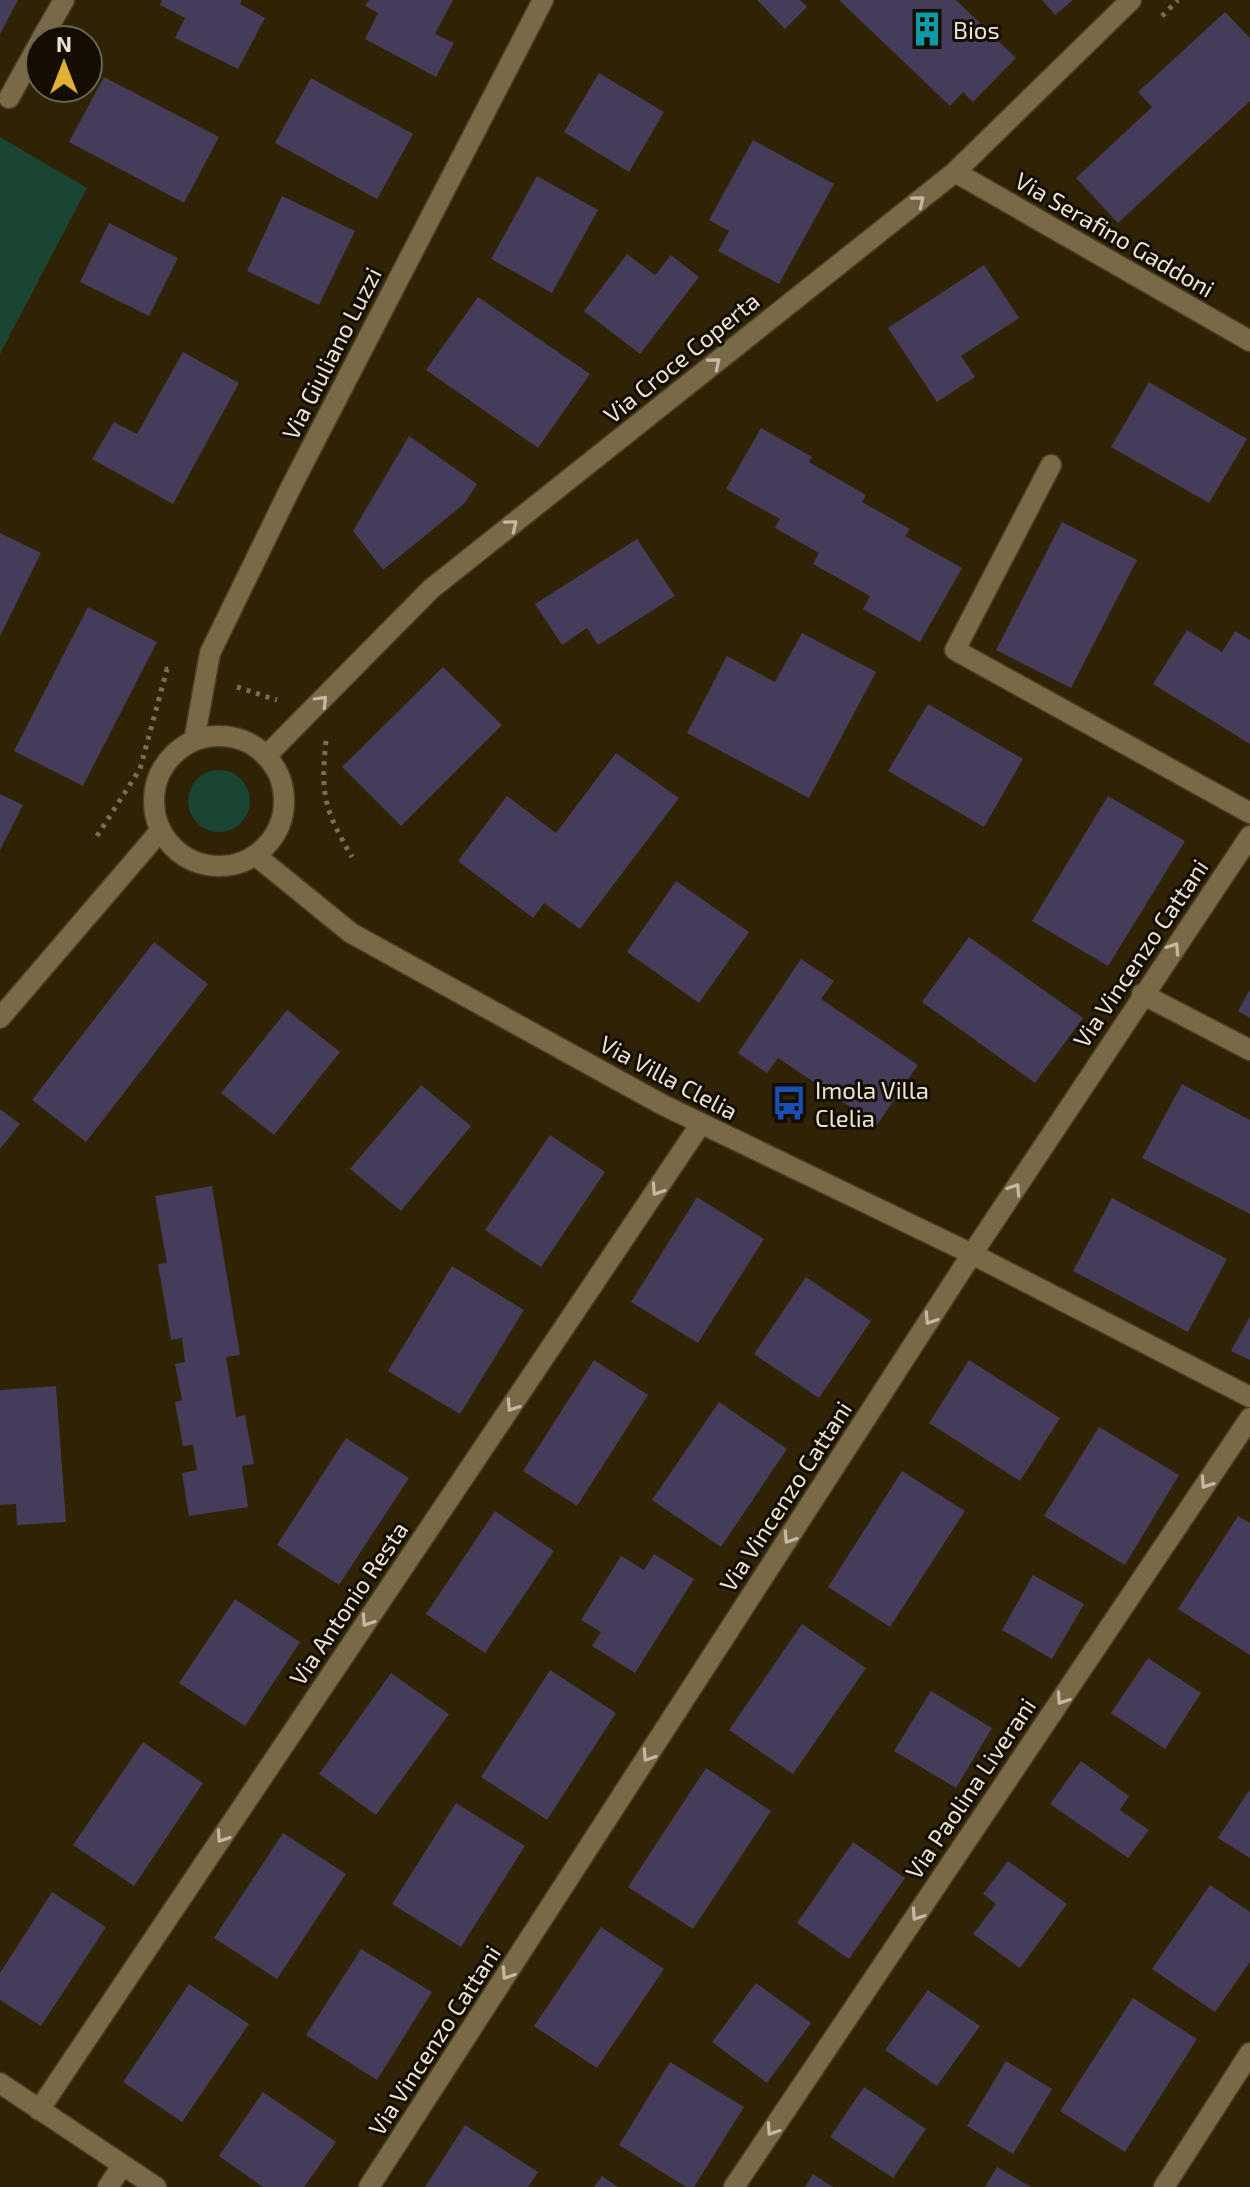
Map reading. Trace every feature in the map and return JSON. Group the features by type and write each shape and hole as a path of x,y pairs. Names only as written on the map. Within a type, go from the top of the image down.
{"street":[{"path":"51,24 64,0"},
{"name":"Via Giuliano Luzzi","path":"194,741 210,653 291,487 543,0"},
{"name":"Via Croce Coperta","path":"266,756 431,589 955,172 1131,0"},
{"path":"9,98 24,71"},
{"name":"Via Serafino Gaddoni","path":"955,172 1250,341"},
{"path":"1051,465 955,650 1250,813"},
{"path":"233,737 266,756 279,775 284,797 282,819 272,839 255,855 225,865 192,861 174,848 161,830 154,810 155,789 162,768 176,752 194,741 233,737"},
{"path":"0,1018 161,830"},
{"name":"Via Vincenzo Cattani","path":"369,2187 972,1254 1142,994 1250,836"},
{"name":"Via Villa Clelia","path":"255,855 351,933 700,1125 972,1254 1250,1397"},
{"path":"1142,994 1250,1050"},
{"name":"Via Antonio Resta","path":"39,2110 700,1125"},
{"name":"Via Paolina Liverani","path":"734,2187 1250,1418"},
{"path":"1164,2187 1250,2053"},
{"path":"0,2083 156,2187"},
{"path":"108,2187 122,2166"}],"path":[{"path":"97,836 140,769 167,669 242,688"}],"green space":[{"path":"0,137 87,188 0,354"},
{"path":"219,770 241,779 250,801 241,823 219,832 197,823 188,801 197,779"}],"building":[{"path":"0,0 18,0 0,34"},
{"path":"162,0 242,0 240,4 265,18 238,69 175,38 185,18 160,5"},
{"path":"369,0 453,0 435,34 454,43 436,77 365,39 378,13 365,6"},
{"path":"757,0 800,0 807,7 785,29"},
{"name":"Bios","path":"839,0 956,0 1016,58 973,102 963,92 950,106"},
{"path":"1042,0 1073,0 1055,15"},
{"path":"1225,12 1250,38 1250,101 1118,223 1076,178 1152,107 1138,92"},
{"path":"599,73 664,112 629,172 564,132"},
{"path":"104,77 219,137 184,203 69,142 89,104 104,104"},
{"path":"311,78 413,134 377,199 275,143"},
{"path":"753,140 834,184 779,284 718,251 729,231 709,220"},
{"path":"537,176 598,210 552,293 491,259"},
{"path":"282,196 355,231 319,305 247,271"},
{"path":"109,223 178,258 149,316 80,282"},
{"path":"627,254 655,275 671,255 699,277 640,354 584,311"},
{"path":"984,265 1019,318 961,356 975,377 937,402 888,328"},
{"path":"478,297 590,374 538,448 426,370"},
{"path":"183,352 239,383 173,504 92,459 114,422 137,434"},
{"path":"1149,382 1247,439 1209,503 1111,447"},
{"path":"761,428 812,457 809,462 866,495 862,502 910,529 905,536 962,568 920,642 863,609 870,596 813,564 819,553 775,528 780,519 726,489"},
{"path":"409,436 477,484 464,504 383,570 353,531"},
{"path":"1062,522 1137,560 1071,688 996,650"},
{"path":"0,533 41,553 0,636"},
{"path":"637,539 675,596 598,645 587,628 562,645 535,604"},
{"path":"88,607 157,642 83,786 14,751"},
{"path":"1187,630 1222,652 1235,631 1250,640 1250,744 1153,684"},
{"path":"802,633 876,672 809,798 687,733 727,656 775,682"},
{"path":"443,667 502,725 401,826 342,767"},
{"path":"928,704 1023,759 984,827 888,771"},
{"path":"616,753 679,798 580,929 544,903 533,918 458,861 507,796 556,833"},
{"path":"0,794 23,805 0,850"},
{"path":"1108,796 1185,841 1108,966 1032,921"},
{"path":"676,881 749,932 699,1003 627,952"},
{"path":"969,937 1083,1018 1035,1083 922,1002"},
{"path":"154,942 208,984 86,1142 32,1100"},
{"path":"801,959 834,981 821,999 918,1065 877,1125 778,1058 767,1073 738,1053"},
{"path":"1250,989 1250,1018 1238,1011"},
{"path":"287,1010 340,1052 274,1135 221,1093"},
{"path":"1182,1084 1250,1120 1250,1214 1142,1158"},
{"path":"421,1085 471,1126 401,1211 350,1169"},
{"path":"0,1109 20,1124 0,1149"},
{"path":"550,1135 605,1172 541,1267 485,1230"},
{"path":"212,1186 240,1355 226,1357 236,1417 245,1415 254,1464 242,1466 248,1507 189,1516 182,1473 197,1470 193,1445 183,1446 175,1402 182,1400 175,1364 185,1362 182,1338 171,1340 158,1264 167,1263 155,1196"},
{"path":"697,1197 764,1239 698,1343 631,1302"},
{"path":"1112,1198 1227,1259 1188,1332 1073,1271"},
{"path":"452,1266 524,1310 460,1414 388,1371"},
{"path":"806,1277 871,1321 819,1398 754,1354"},
{"path":"1250,1316 1250,1360 1231,1351"},
{"path":"594,1360 648,1395 577,1506 523,1471"},
{"path":"969,1360 1060,1418 1020,1481 929,1423"},
{"path":"56,1386 66,1522 17,1525 16,1504 0,1505 0,1390"},
{"path":"719,1402 787,1449 721,1547 652,1500"},
{"path":"1099,1427 1179,1475 1125,1565 1044,1516"},
{"path":"346,1438 409,1478 339,1585 277,1545"},
{"path":"902,1471 965,1511 890,1627 828,1587"},
{"path":"495,1511 554,1551 485,1653 426,1614"},
{"path":"1238,1516 1250,1523 1250,1655 1178,1609"},
{"path":"654,1554 694,1579 635,1673 592,1646 601,1632 581,1620 621,1556 644,1570"},
{"path":"1033,1575 1084,1604 1052,1659 1002,1630"},
{"path":"235,1599 300,1642 245,1726 179,1683"},
{"path":"802,1624 866,1668 793,1774 729,1730"},
{"path":"1148,1658 1201,1693 1165,1749 1111,1713"},
{"path":"550,1670 616,1713 547,1820 481,1777"},
{"path":"391,1673 449,1714 376,1815 319,1774"},
{"path":"931,1691 992,1728 956,1788 894,1751"},
{"path":"143,1742 203,1783 134,1886 73,1845"},
{"path":"1081,1761 1129,1796 1120,1810 1149,1830 1128,1858 1050,1804"},
{"path":"706,1768 771,1811 693,1929 628,1887"},
{"path":"1250,1789 1250,1858 1218,1838"},
{"path":"456,1803 525,1846 461,1947 392,1904"},
{"path":"283,1833 346,1874 277,1979 214,1938"},
{"path":"853,1842 905,1878 849,1959 797,1923"},
{"path":"1008,1861 1067,1904 1020,1968 973,1934 996,1904 983,1894"},
{"path":"1210,1885 1250,1912 1250,1962 1215,2012 1152,1969"},
{"path":"52,1892 106,1927 41,2026 0,2000 0,1973"},
{"path":"601,1927 664,1969 597,2068 534,2026"},
{"path":"361,1949 432,1992 377,2080 306,2035"},
{"path":"756,1983 811,2023 767,2083 712,2042"},
{"path":"189,1984 249,2024 182,2122 123,2082"},
{"path":"928,1990 980,2026 937,2086 885,2050"},
{"path":"1133,1998 1197,2039 1125,2152 1060,2111"},
{"path":"1006,2061 1052,2089 1013,2154 967,2126"},
{"path":"670,2062 744,2107 694,2187 686,2187 619,2145"},
{"path":"864,2087 926,2129 893,2178 830,2137"},
{"path":"263,2092 336,2142 304,2187 263,2187 219,2156"},
{"path":"465,2125 538,2172 528,2187 425,2187"},
{"path":"997,2167 1031,2187 985,2187"},
{"path":"813,2174 833,2187 805,2187"},
{"path":"602,2176 618,2187 594,2187"}],"place":[{"name":"Bios","path":"927,29"},
{"name":"Imola Villa Clelia","path":"789,1103"}]}
